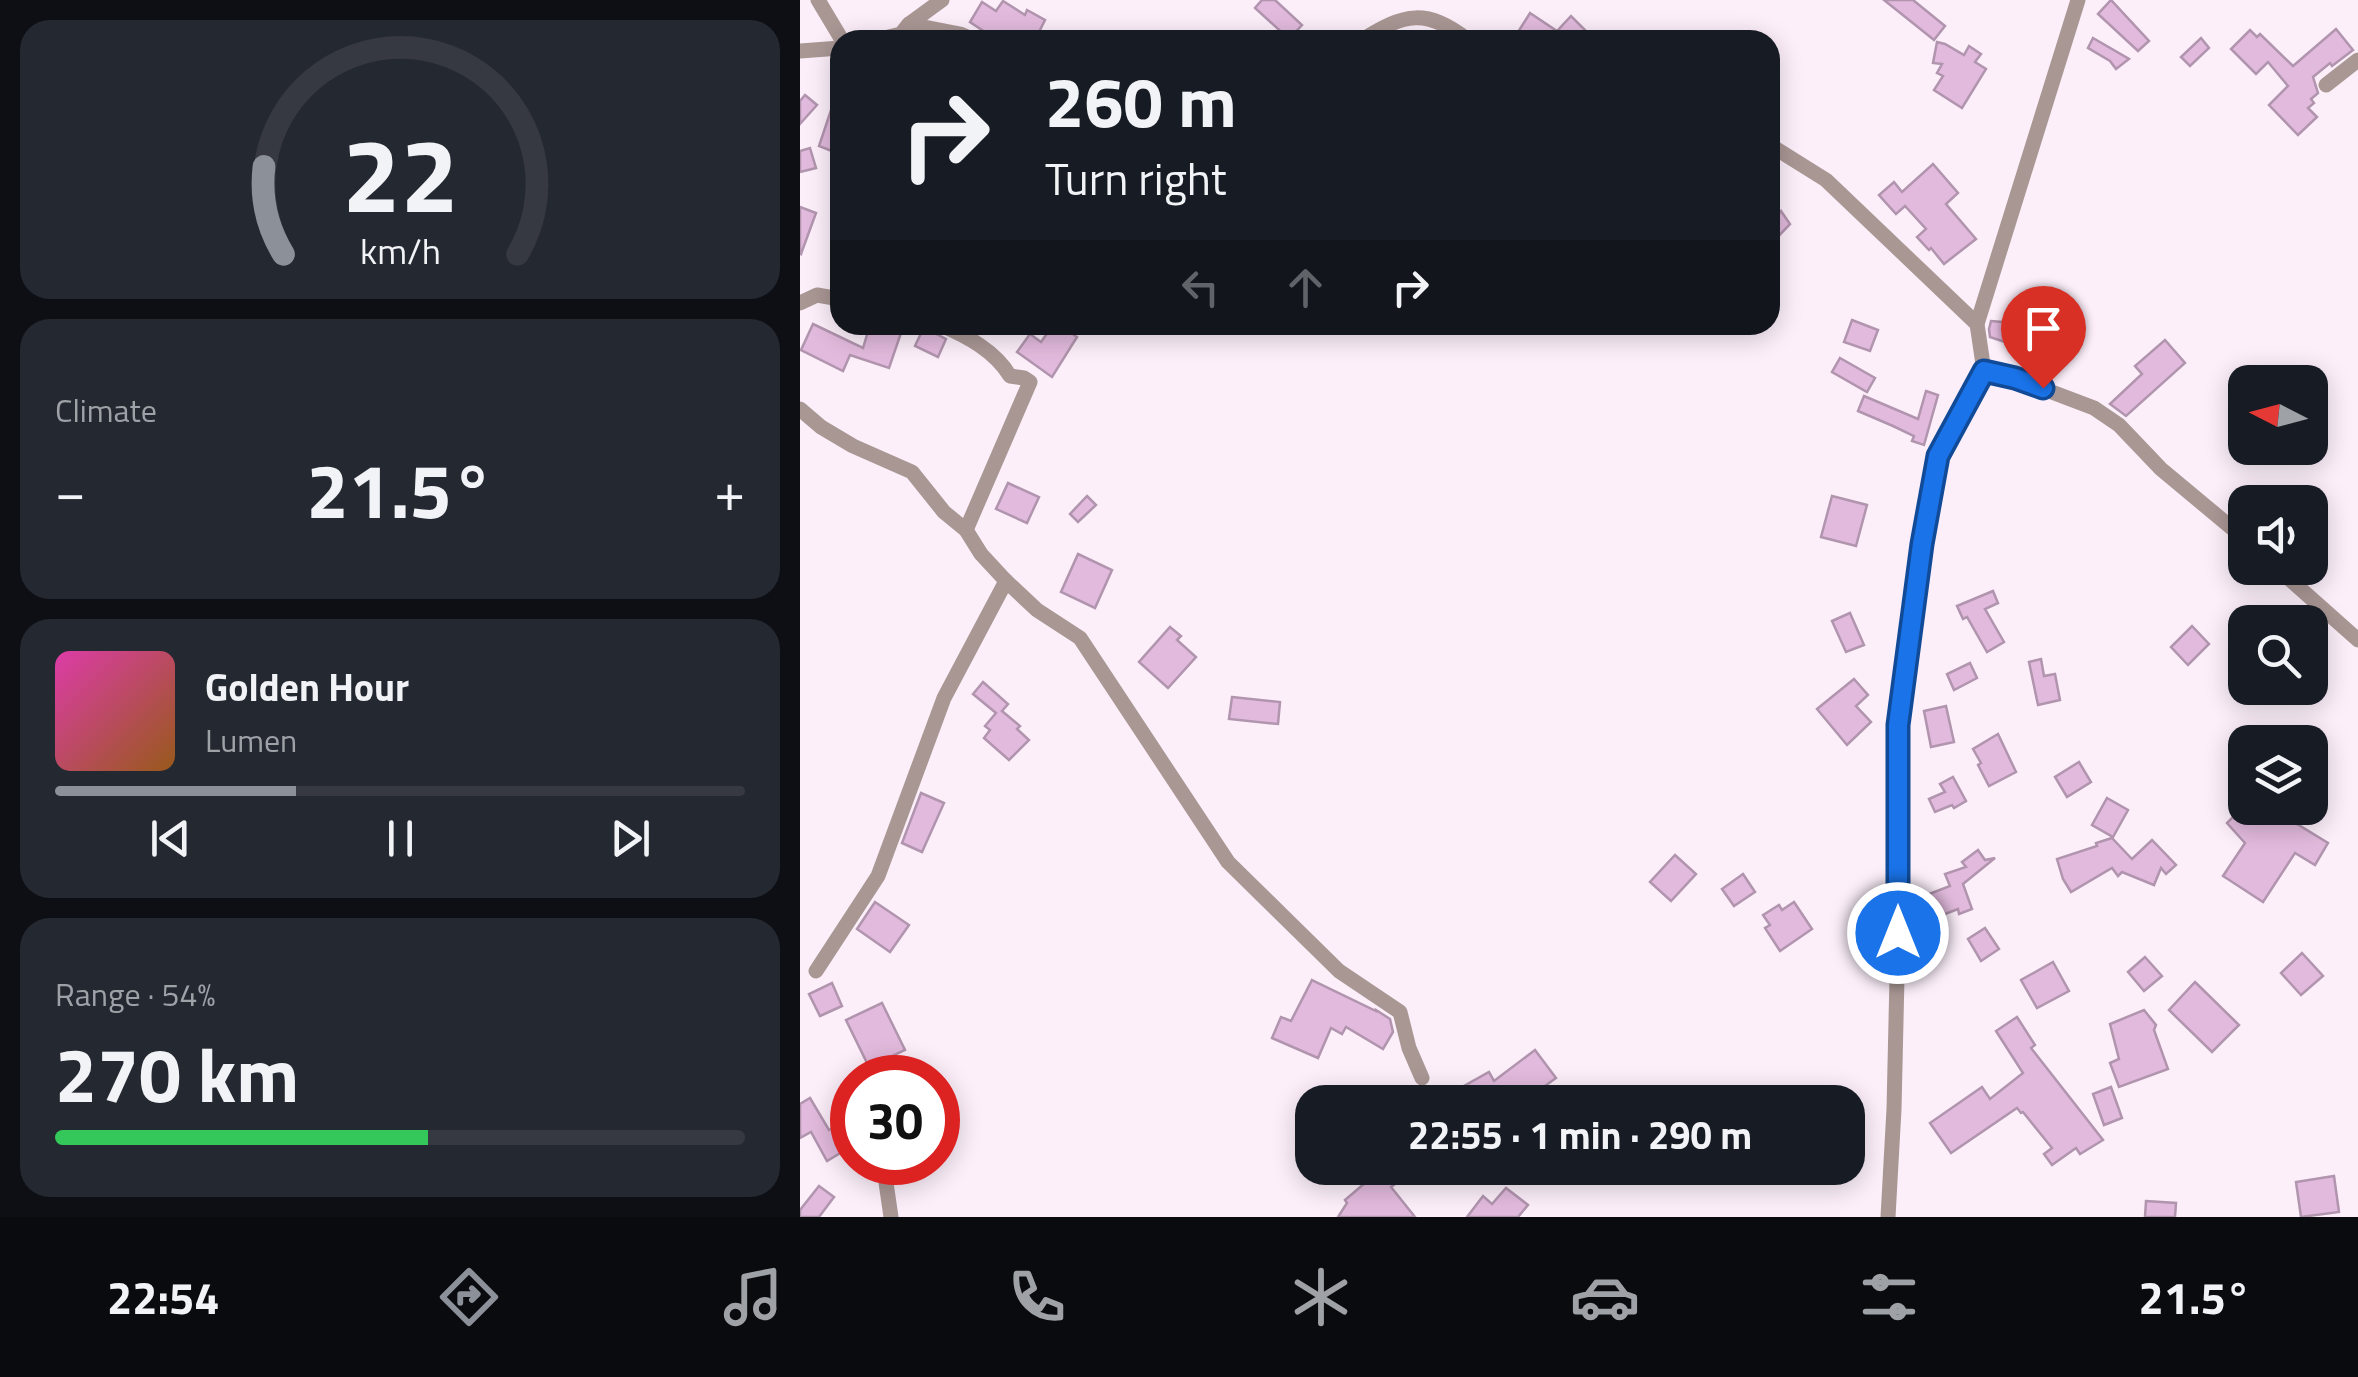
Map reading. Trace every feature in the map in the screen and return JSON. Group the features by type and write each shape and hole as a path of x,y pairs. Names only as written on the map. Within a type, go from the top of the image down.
{"street":[{"path":"818,0 836,30"},
{"path":"905,30 942,0"},
{"path":"1888,1217 1897,972 1898,725 1922,544 1938,456 1984,371 1977,324 2078,0"},
{"path":"1378,30 1393,21 1417,17 1439,20 1454,30"},
{"path":"909,24 940,30"},
{"path":"800,51 830,49"},
{"path":"2326,85 2358,60"},
{"path":"1780,151 1826,180 1977,324"},
{"path":"800,304 817,295 830,297"},
{"path":"966,335 1004,366 1010,376 1030,382 966,530"},
{"path":"1984,371 2015,378 2094,408 2228,524"},
{"path":"800,409 853,446 912,472 944,512 966,530 981,554 1006,581 1037,610 1080,638 1228,862 1340,971 1400,1012 1422,1078"},
{"path":"816,971 878,876 944,698 1006,581"},
{"path":"2296,585 2358,640"},
{"path":"886,1185 891,1217"}],"building":[{"path":"1262,0 1275,0 1302,25 1297,30 1279,30 1255,8"},
{"path":"1884,0 1913,0 1945,26 1934,40"},
{"path":"2111,0 2149,41 2138,51 2098,14"},
{"path":"1003,1 1025,15 1027,10 1045,20 1040,30 982,30 970,22 982,2 996,11"},
{"path":"1530,13 1556,30 1519,30"},
{"path":"1571,16 1585,30 1558,30"},
{"path":"2336,29 2353,50 2313,77 2318,93 2308,108 2317,117 2298,135 2269,105 2288,86 2268,62 2256,74 2231,49 2250,30 2257,37 2260,34 2293,66"},
{"path":"2093,38 2129,59 2116,69 2088,48"},
{"path":"2201,38 2209,48 2190,66 2181,57"},
{"path":"1937,42 1964,55 1969,46 1981,54 1975,62 1986,69 1962,108 1934,90 1943,76 1937,73 1942,64 1933,63"},
{"path":"805,95 817,105 800,124 800,101"},
{"path":"830,113 830,150 819,146"},
{"path":"810,148 816,168 800,172 800,151"},
{"path":"1933,164 1958,193 1946,204 1976,239 1944,264 1917,237 1926,229 1905,206 1896,214 1879,195 1894,182 1902,192"},
{"path":"800,207 816,213 801,254 800,253"},
{"path":"1780,212 1790,224 1780,234"},
{"path":"1852,320 1878,330 1870,351 1844,342"},
{"path":"1991,321 2036,325 2035,332 2059,338 2051,377 2030,372 2036,346 1990,337"},
{"path":"813,324 863,348 867,335 900,335 889,368 850,355 843,371 801,350"},
{"path":"920,335 946,339 938,357 915,346"},
{"path":"1029,335 1041,342 1046,335 1077,337 1052,377 1017,352"},
{"path":"2165,340 2185,363 2126,416 2110,404 2142,374 2135,366"},
{"path":"1840,358 1875,378 1867,392 1832,372"},
{"path":"1926,391 1938,395 1924,445 1912,441 1914,436 1858,411 1864,396 1918,419"},
{"path":"1008,483 1039,497 1027,523 996,509"},
{"path":"1087,496 1096,505 1078,522 1070,514"},
{"path":"1832,496 1867,505 1856,546 1821,537"},
{"path":"1078,554 1112,570 1095,608 1061,592"},
{"path":"1993,591 1998,603 1985,609 2004,642 1987,652 1957,606"},
{"path":"1850,613 1864,645 1846,652 1832,621"},
{"path":"2192,626 2209,644 2188,665 2171,647"},
{"path":"1170,627 1181,636 1177,640 1196,657 1168,688 1139,662"},
{"path":"2041,659 2044,676 2055,674 2060,700 2038,705 2029,662"},
{"path":"1970,663 1977,678 1954,690 1947,674"},
{"path":"1854,679 1868,695 1856,706 1871,722 1847,745 1817,709"},
{"path":"983,682 1008,704 1002,711 1029,740 1009,760 984,738 990,730 985,726 996,713 973,694"},
{"path":"1232,697 1280,702 1278,724 1229,719"},
{"path":"1946,706 1954,742 1931,747 1924,711"},
{"path":"1998,734 2016,772 1989,786 1973,749"},
{"path":"2079,762 2091,782 2067,797 2055,777"},
{"path":"1953,777 1966,801 1935,812 1929,799 1945,792 1940,784"},
{"path":"921,793 944,803 922,852 902,843"},
{"path":"2107,798 2128,810 2113,837 2092,825"},
{"path":"2229,825 2299,825 2328,843 2315,865 2295,853 2263,902 2223,876 2245,843"},
{"path":"2112,838 2132,859 2152,840 2176,865 2166,874 2161,868 2154,885 2122,872 2118,876 2112,868 2071,892 2057,859"},
{"path":"1978,850 1985,860 1995,858 1963,884 1972,909 1959,914 1958,909 1932,919 1924,896 1950,886 1945,874 1966,867 1962,862"},
{"path":"1675,855 1696,874 1671,901 1650,882"},
{"path":"1743,874 1755,892 1734,906 1722,889"},
{"path":"875,902 909,925 890,952 857,929"},
{"path":"1794,902 1812,929 1780,951 1765,928 1770,925 1763,915 1779,905 1782,910"},
{"path":"1985,928 1999,949 1981,961 1968,939"},
{"path":"2302,953 2323,976 2301,995 2281,973"},
{"path":"2145,957 2162,976 2144,991 2128,972"},
{"path":"2053,962 2069,991 2037,1008 2021,980"},
{"path":"1312,980 1390,1019 1393,1032 1383,1049 1346,1027 1342,1034 1331,1028 1318,1058 1272,1038 1281,1017 1291,1021"},
{"path":"2195,982 2239,1025 2212,1052 2169,1010"},
{"path":"832,983 842,1006 820,1016 809,994"},
{"path":"882,1003 905,1050 894,1055 863,1055 846,1020"},
{"path":"2144,1010 2156,1025 2154,1030 2168,1069 2119,1087 2110,1063 2119,1059 2110,1024"},
{"path":"2017,1017 2035,1045 2031,1048 2103,1140 2080,1154 2076,1148 2052,1165 2044,1154 2052,1148 2017,1108 1951,1153 1930,1123 1982,1087 1990,1099 2023,1073 1996,1031"},
{"path":"1535,1050 1556,1078 1546,1085 1466,1085 1489,1072 1494,1081"},
{"path":"2111,1087 2122,1118 2104,1125 2093,1094"},
{"path":"810,1098 830,1129 827,1161 811,1132 800,1138 800,1104"},
{"path":"2334,1176 2339,1212 2301,1217 2296,1182"},
{"path":"1363,1185 1394,1185 1391,1187 1415,1217 1338,1217 1345,1200"},
{"path":"819,1186 834,1197 819,1217 800,1217 800,1210"},
{"path":"1506,1188 1528,1205 1518,1217 1467,1217 1483,1196 1492,1204"},
{"path":"2146,1201 2176,1203 2175,1217 2145,1217"}],"route":[{"path":"1898,933 1898,725 1938,456 1984,371 2043,388"}]}
